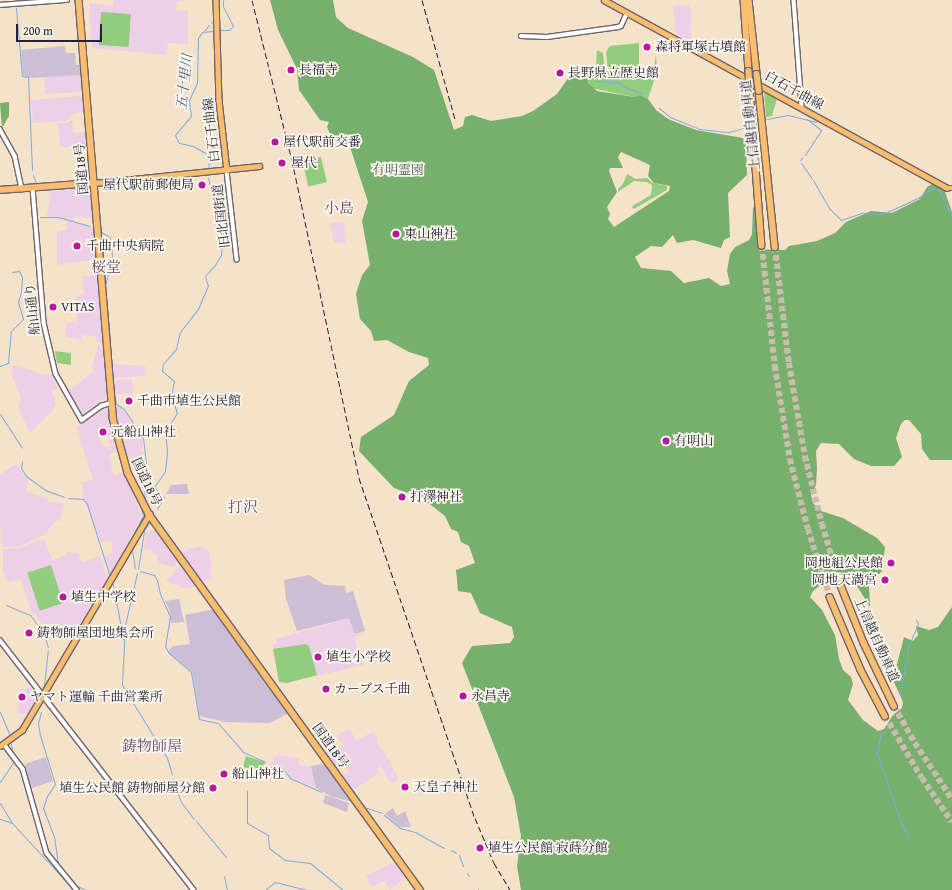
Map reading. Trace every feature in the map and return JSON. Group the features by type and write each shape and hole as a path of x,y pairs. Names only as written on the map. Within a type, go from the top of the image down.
{"highway":[{"name":"国道18号","path":"79,0 111,403 123,461 134,488 149,514 420,890"},
{"name":"上信越自動車道","path":"744,0 762,246"},
{"name":"上信越自動車道","path":"750,0 775,247"},
{"path":"0,190 94,183"},
{"name":"上信越自動車道","path":"840,583 864,643 894,706"},
{"name":"上信越自動車道","path":"830,597 859,665 885,716"}],"main road":[{"name":"白石千曲線","path":"94,183 227,171 220,100 216,0"},
{"name":"白石千曲線","path":"604,0 950,188"},
{"path":"227,171 259,166"},
{"path":"2,745 22,730 149,514"}],"street":[{"path":"0,5 67,0"},
{"path":"794,0 802,107"},
{"path":"520,36 547,37 618,27 621,26 627,13"},
{"path":"0,129 15,156 22,189"},
{"name":"旧北国街道","path":"227,171 238,258"},
{"name":"船山通り","path":"33,188 46,336 58,378 82,420 101,406 111,403"},
{"path":"950,188 952,192"},
{"path":"0,640 58,717 194,890"},
{"path":"2,745 23,769 47,853 77,890"}],"shaded area":[{"path":"113,0 185,0 177,2 176,10 188,11 188,44 168,43 166,55 92,48 89,3 113,6"},
{"path":"690,5 692,44 676,36 673,6"},
{"path":"65,46 66,53 75,53 76,65 82,65 83,75 29,78 23,75 21,50"},
{"path":"83,75 84,92 45,94 44,77"},
{"path":"85,96 86,111 72,114 66,121 33,123 31,100"},
{"path":"72,119 73,133 88,132 89,147 60,147 58,123 67,123"},
{"path":"90,188 93,218 73,217 75,221 47,216 51,191"},
{"name":"千曲中央病院","path":"67,220 84,224 95,230 98,259 57,265 57,232 67,229"},
{"path":"344,222 346,244 334,242 330,223"},
{"path":"98,264 104,342 97,342 96,337 81,335 83,340 66,337 66,322 77,323 76,296 84,294 83,276 90,276 90,265"},
{"path":"98,345 105,345 109,395 85,413 82,413 69,391 94,371 92,367"},
{"path":"113,364 145,366 145,376 114,378"},
{"path":"17,365 40,374 52,375 58,388 52,391 56,405 54,409 30,433 18,408 21,398 13,380 11,367"},
{"path":"132,379 133,394 116,394 114,381"},
{"path":"115,405 124,410 137,432 121,442"},
{"path":"106,408 108,410 115,443 109,445 107,429 98,435 103,447 116,445 118,451 109,454 114,475 124,473 142,515 111,576 104,555 112,553 112,541 101,542 83,498 82,482 93,480 76,428"},
{"path":"138,434 142,439 143,456 125,458 121,444"},
{"path":"16,464 28,481 26,491 46,498 49,502 64,503 60,522 56,520 45,534 20,546 4,547 2,546 0,524 0,474"},
{"path":"187,484 189,494 166,494 171,485"},
{"path":"154,531 159,533 179,559 174,567 157,563 157,554 153,554 153,550 144,550 146,532"},
{"name":"埴生中学校","path":"41,539 45,541 52,560 67,555 67,552 78,553 82,562 100,556 108,582 82,625 63,630 59,624 42,624 31,611 21,579 7,582 3,571 3,549 20,548"},
{"path":"201,546 209,551 212,580 201,581 180,552"},
{"path":"182,563 198,586 185,588 166,581"},
{"path":"309,575 325,585 345,586 346,593 353,591 365,631 355,634 349,618 297,631 286,599 284,580"},
{"path":"179,599 184,622 171,623 169,609 165,601"},
{"path":"215,609 289,713 270,723 226,722 199,716 192,672 168,651 173,646 190,644 185,615"},
{"name":"埴生小学校","path":"350,618 355,634 366,633 354,637 363,665 287,683 279,682 273,644 277,644 276,639"},
{"path":"32,687 38,697 27,714 18,713 19,690"},
{"path":"350,729 356,741 374,731 378,741 376,742 388,758 398,779 390,783 381,766 377,769 379,773 352,791 342,777 349,772 345,767 334,765 325,750 345,747 336,735"},
{"path":"275,755 299,759 299,765 311,766 316,788 291,777 282,764 271,765"},
{"path":"46,757 53,781 29,789 25,764"},
{"path":"322,764 328,767 353,802 332,797 316,788 311,766"},
{"path":"325,795 349,803 347,812 323,803"},
{"path":"393,808 397,816 405,811 411,827 400,827 385,814"},
{"path":"396,861 407,877 390,890 385,881 371,887 366,876"}],"green space":[{"name":"有明霊園","path":"270,0 333,0 336,17 348,28 413,57 434,70 454,130 463,126 465,117 472,115 491,121 522,116 533,111 557,94 571,74 579,69 589,73 588,83 597,91 634,97 640,95 648,99 656,110 668,119 696,130 743,138 746,143 747,175 728,193 730,237 724,240 721,248 693,240 677,243 673,235 662,247 651,246 635,257 641,268 671,271 684,283 709,278 721,286 730,284 727,271 730,254 735,247 749,240 752,234 753,207 756,210 758,249 785,250 789,246 817,241 835,233 846,222 871,211 892,213 920,199 927,187 934,183 944,189 952,212 952,460 930,460 922,449 921,434 909,420 905,420 901,424 896,438 902,457 894,466 871,466 854,459 839,444 821,443 816,451 816,485 811,495 813,503 821,511 843,518 877,538 885,547 882,571 869,585 870,607 852,578 845,574 832,576 813,591 810,597 822,610 835,635 839,659 843,670 851,677 853,684 848,700 863,720 878,731 884,729 893,715 902,708 903,702 893,680 904,637 913,641 918,635 916,626 929,630 938,627 952,607 952,890 521,890 517,866 521,836 514,797 462,663 472,646 510,643 514,637 512,627 480,613 471,593 458,591 456,570 475,563 469,546 461,542 458,532 451,529 445,516 422,498 394,488 359,451 361,437 394,415 409,381 429,365 428,358 409,352 387,340 374,341 371,331 360,319 356,294 362,275 370,265 362,221 368,202 351,150 338,136 331,136 327,127 329,122 320,120 299,90 297,69 278,30","holes":["621,152 650,165 648,176 654,183 670,186 669,191 614,227 608,219 610,214 607,207 617,192 609,171 610,168 623,168 618,157"]},
{"path":"101,12 131,14 129,47 99,45"},
{"path":"639,43 639,77 624,74 641,79 642,75 653,74 656,55 657,71 648,99 640,95 634,97 591,88 588,83 589,73 585,71 584,66 590,68 596,66 597,50 603,53 605,71 608,71 606,52 610,46"},
{"path":"764,90 777,98 772,116 766,117"},
{"path":"9,102 9,116 2,128 0,103"},
{"path":"321,157 327,182 308,187 302,161"},
{"path":"627,174 636,179 647,178 653,183 667,186 667,190 634,209 632,207 634,205 651,195 652,185 647,182 634,181 618,192 618,189 623,184"},
{"path":"55,351 71,353 71,365 57,363"},
{"path":"51,565 63,603 40,611 27,573"},
{"path":"305,644 309,646 317,675 287,683 279,682 273,649"},
{"path":"246,756 264,762 265,764 256,771 243,767"}],"waterway":[{"name":"五十里川","path":"221,30 229,30 233,26 223,6 223,0"},
{"path":"16,8 22,76 28,77 32,170"},
{"name":"五十里川","path":"204,31 209,25"},
{"name":"五十里川","path":"209,168 207,154 193,146 179,143 175,135 191,116 189,100 197,83 198,38 202,32 213,31"},
{"path":"596,81 618,82 627,88 642,93"},
{"path":"659,108 670,117 699,129 729,132 743,128"},
{"path":"767,119 788,115 816,122"},
{"path":"805,155 821,130 807,119"},
{"path":"801,163 812,179"},
{"path":"33,175 36,183"},
{"name":"五十里川","path":"160,493 154,487 165,471 167,451 165,432 177,413 171,396 174,381 162,371 163,364 176,349 180,332 198,309 208,286 205,276 215,265 221,255 223,229 229,225 228,214 214,199 208,178"},
{"path":"813,180 830,209 841,220 861,213 882,214 918,198 932,188 939,190 952,217"},
{"path":"40,217 58,217 90,226"},
{"path":"101,232 110,237 112,256 105,286 110,341"},
{"path":"0,366 8,363 11,331 23,319 18,302 21,292 22,277 19,271 12,272"},
{"path":"110,343 110,349"},
{"path":"113,385 116,404 124,409 143,438 147,472 144,483 145,501"},
{"path":"0,414 22,448"},
{"path":"22,461 21,468 26,476 45,490 64,497"},
{"name":"五十里川","path":"157,509 164,497"},
{"path":"68,498 83,499 87,504 110,577"},
{"path":"130,541 143,515 141,508"},
{"name":"五十里川","path":"138,569 144,530 149,523"},
{"path":"132,550 135,568"},
{"path":"140,571 154,575 157,580 160,594 170,616 165,646 168,652 191,672 199,719 218,723 243,752 265,762"},
{"path":"137,573 125,625 122,685 167,758 172,774"},
{"path":"113,584 123,639"},
{"path":"6,605 30,615 43,632 48,647"},
{"path":"900,694 909,645 918,624 916,619"},
{"path":"44,686 48,650"},
{"path":"0,712 10,736"},
{"path":"41,712 38,723 40,735 55,784 47,796 43,808 54,836 58,864"},
{"path":"881,731 877,754 901,822 909,837"},
{"path":"11,744 12,749"},
{"path":"0,782 14,761"},
{"path":"271,767 280,765 290,778 321,792"},
{"name":"五十里川","path":"254,774 259,770"},
{"path":"173,780 181,802 194,819"},
{"name":"五十里川","path":"247,790 247,823 268,835 269,848 285,860 310,863 343,890"},
{"path":"0,803 12,823 74,890"},
{"path":"364,807 382,813"},
{"path":"384,815 400,828 415,832 444,848"},
{"path":"0,819 12,823"},
{"path":"196,821 226,857"},
{"path":"451,850 456,853"},
{"path":"459,855 463,866"},
{"path":"61,868 74,882"},
{"path":"224,876 227,890"},
{"path":"265,890 275,882 308,890"},
{"path":"77,886 86,890"}],"tunnel":[{"path":"762,246 775,366 790,459 808,529 830,597"},
{"path":"775,247 789,363 805,456 822,524 840,583"},
{"path":"894,706 915,743 952,799"},
{"path":"885,716 922,778 952,822"}],"railway":[{"path":"252,0 292,160 359,478 475,818 494,863 510,890"},
{"path":"422,0 455,119"}],"place":[{"name":"森将軍塚古墳館","path":"647,47"},
{"name":"長福寺","path":"291,70"},
{"name":"長野県立歴史館","path":"560,73"},
{"name":"屋代駅前交番","path":"275,142"},
{"name":"屋代","path":"282,163"},
{"name":"屋代駅前郵便局","path":"202,185"},
{"name":"東山神社","path":"396,234"},
{"name":"千曲中央病院","path":"77,246"},
{"name":"VITAS","path":"53,307"},
{"name":"千曲市埴生公民館","path":"129,401"},
{"name":"元船山神社","path":"103,432"},
{"name":"有明山","path":"666,441"},
{"name":"打澤神社","path":"402,497"},
{"name":"岡地組公民館","path":"891,563"},
{"name":"岡地天満宮","path":"885,580"},
{"name":"埴生中学校","path":"63,597"},
{"name":"鋳物師屋団地集会所","path":"29,633"},
{"name":"埴生小学校","path":"318,657"},
{"name":"カーブス千曲","path":"326,689"},
{"name":"永昌寺","path":"463,696"},
{"name":"ヤマト運輸 千曲営業所","path":"22,697"},
{"name":"船山神社","path":"224,774"},
{"name":"天皇子神社","path":"405,787"},
{"name":"埴生公民館 鋳物師屋分館","path":"213,788"},
{"name":"埴生公民館 寂蒔分館","path":"480,848"}],"district":[{"name":"小島","path":"339,208"},
{"name":"桜堂","path":"106,267"},
{"name":"打沢","path":"243,507"},
{"name":"鋳物師屋","path":"152,746"}]}
